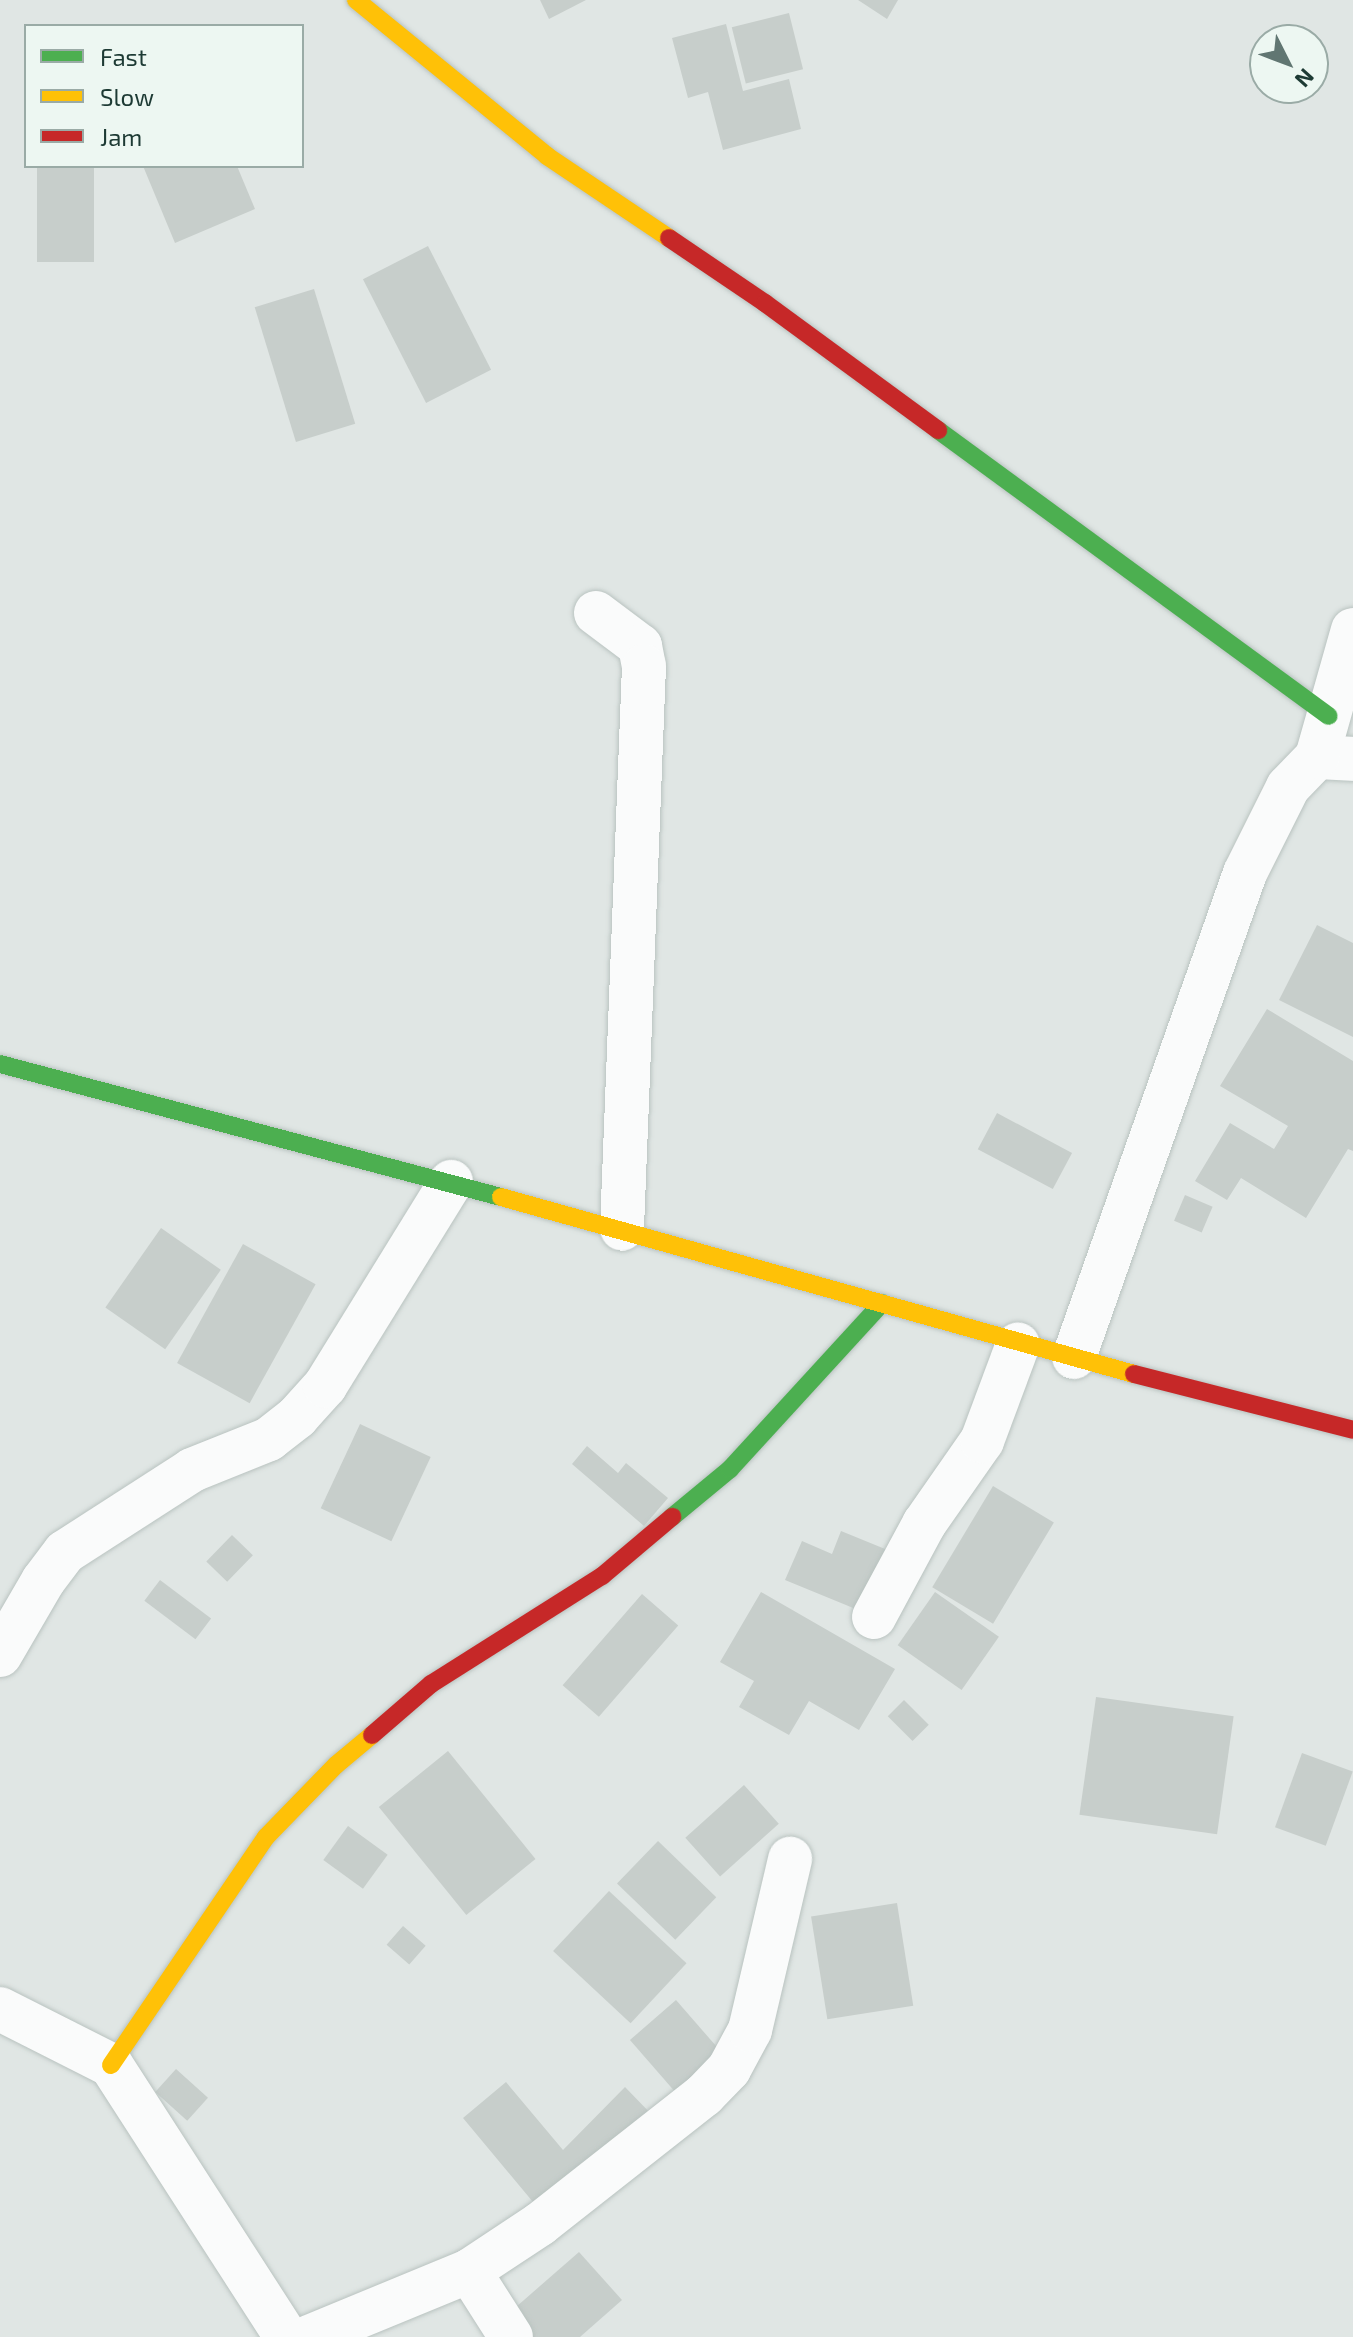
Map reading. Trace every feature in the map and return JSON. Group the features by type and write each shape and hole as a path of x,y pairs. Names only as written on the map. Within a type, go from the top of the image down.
{"street":[{"path":"356,0 547,156 765,303 1333,744"},
{"path":"596,613 640,646 644,666 622,1229"},
{"path":"1074,1357 1245,873 1288,787 1333,744 1353,630"},
{"path":"0,1064 622,1229 1018,1344 1353,1430"},
{"path":"0,1655 43,1581 65,1552 192,1470 269,1439 297,1417 325,1386 451,1182"},
{"path":"111,2065 266,1837 336,1765 431,1684 602,1576 730,1469 882,1303"},
{"path":"874,1617 924,1524 982,1441 1018,1344"},
{"path":"309,2337 469,2271 540,2224 704,2095 729,2069 750,2030 790,1859"},
{"path":"0,2009 111,2065 286,2337"},
{"path":"469,2271 511,2337"}],"building":[{"path":"540,0 586,0 549,19"},
{"path":"858,0 898,0 887,19"},
{"path":"789,13 803,69 746,84 732,27"},
{"path":"726,24 743,91 789,79 801,129 723,150 708,92 688,98 672,38"},
{"path":"37,168 94,168 94,262 37,262"},
{"path":"144,168 238,168 255,209 175,243"},
{"path":"428,246 491,370 426,403 363,279"},
{"path":"314,289 355,424 296,442 255,307"},
{"path":"1317,925 1353,943 1353,1037 1279,1000"},
{"path":"1267,1009 1353,1061 1353,1151 1348,1149 1306,1218 1241,1178 1227,1200 1195,1181 1230,1123 1274,1149 1288,1126 1220,1086"},
{"path":"997,1113 1072,1153 1053,1189 978,1149"},
{"path":"1185,1195 1213,1207 1202,1232 1174,1221"},
{"path":"161,1228 221,1270 165,1349 105,1307"},
{"path":"243,1244 316,1284 250,1403 177,1363"},
{"path":"360,1424 431,1457 391,1541 321,1508"},
{"path":"587,1446 618,1473 626,1463 668,1498 644,1526 572,1464"},
{"path":"993,1486 1054,1523 993,1624 932,1587"},
{"path":"841,1531 890,1551 863,1612 785,1580 802,1541 832,1554"},
{"path":"232,1535 253,1555 227,1582 206,1562"},
{"path":"160,1580 211,1619 195,1639 144,1601"},
{"path":"761,1592 895,1669 859,1730 809,1701 789,1735 739,1707 754,1681 720,1662"},
{"path":"935,1592 999,1637 962,1690 898,1645"},
{"path":"642,1594 678,1625 599,1717 563,1685"},
{"path":"1096,1697 1234,1716 1217,1834 1079,1815"},
{"path":"904,1700 929,1725 912,1741 888,1716"},
{"path":"448,1751 535,1859 466,1915 379,1807"},
{"path":"1302,1753 1353,1771 1326,1846 1275,1827"},
{"path":"744,1785 779,1824 720,1877 685,1838"},
{"path":"348,1826 388,1855 363,1889 323,1860"},
{"path":"658,1841 716,1897 675,1940 617,1883"},
{"path":"609,1891 687,1963 631,2023 553,1951"},
{"path":"897,1903 913,2006 827,2019 811,1917"},
{"path":"403,1926 426,1946 409,1965 387,1945"},
{"path":"676,2000 723,2054 677,2094 630,2040"},
{"path":"176,2069 208,2098 187,2121 155,2092"},
{"path":"506,2082 563,2150 625,2087 655,2118 543,2214 463,2118"},
{"path":"579,2252 622,2300 580,2337 502,2337 493,2327"}],"traffic: fast":[{"path":"938,430 1329,716"},
{"path":"0,1064 501,1197"},
{"path":"672,1517 730,1469 882,1303"}],"traffic: slow":[{"path":"356,0 547,156 669,238"},
{"path":"501,1197 1134,1374"},
{"path":"111,2065 266,1837 336,1765 372,1735"}],"traffic: jam":[{"path":"669,238 765,303 938,430"},
{"path":"1134,1374 1353,1430"},
{"path":"372,1735 431,1684 602,1576 672,1517"}]}
